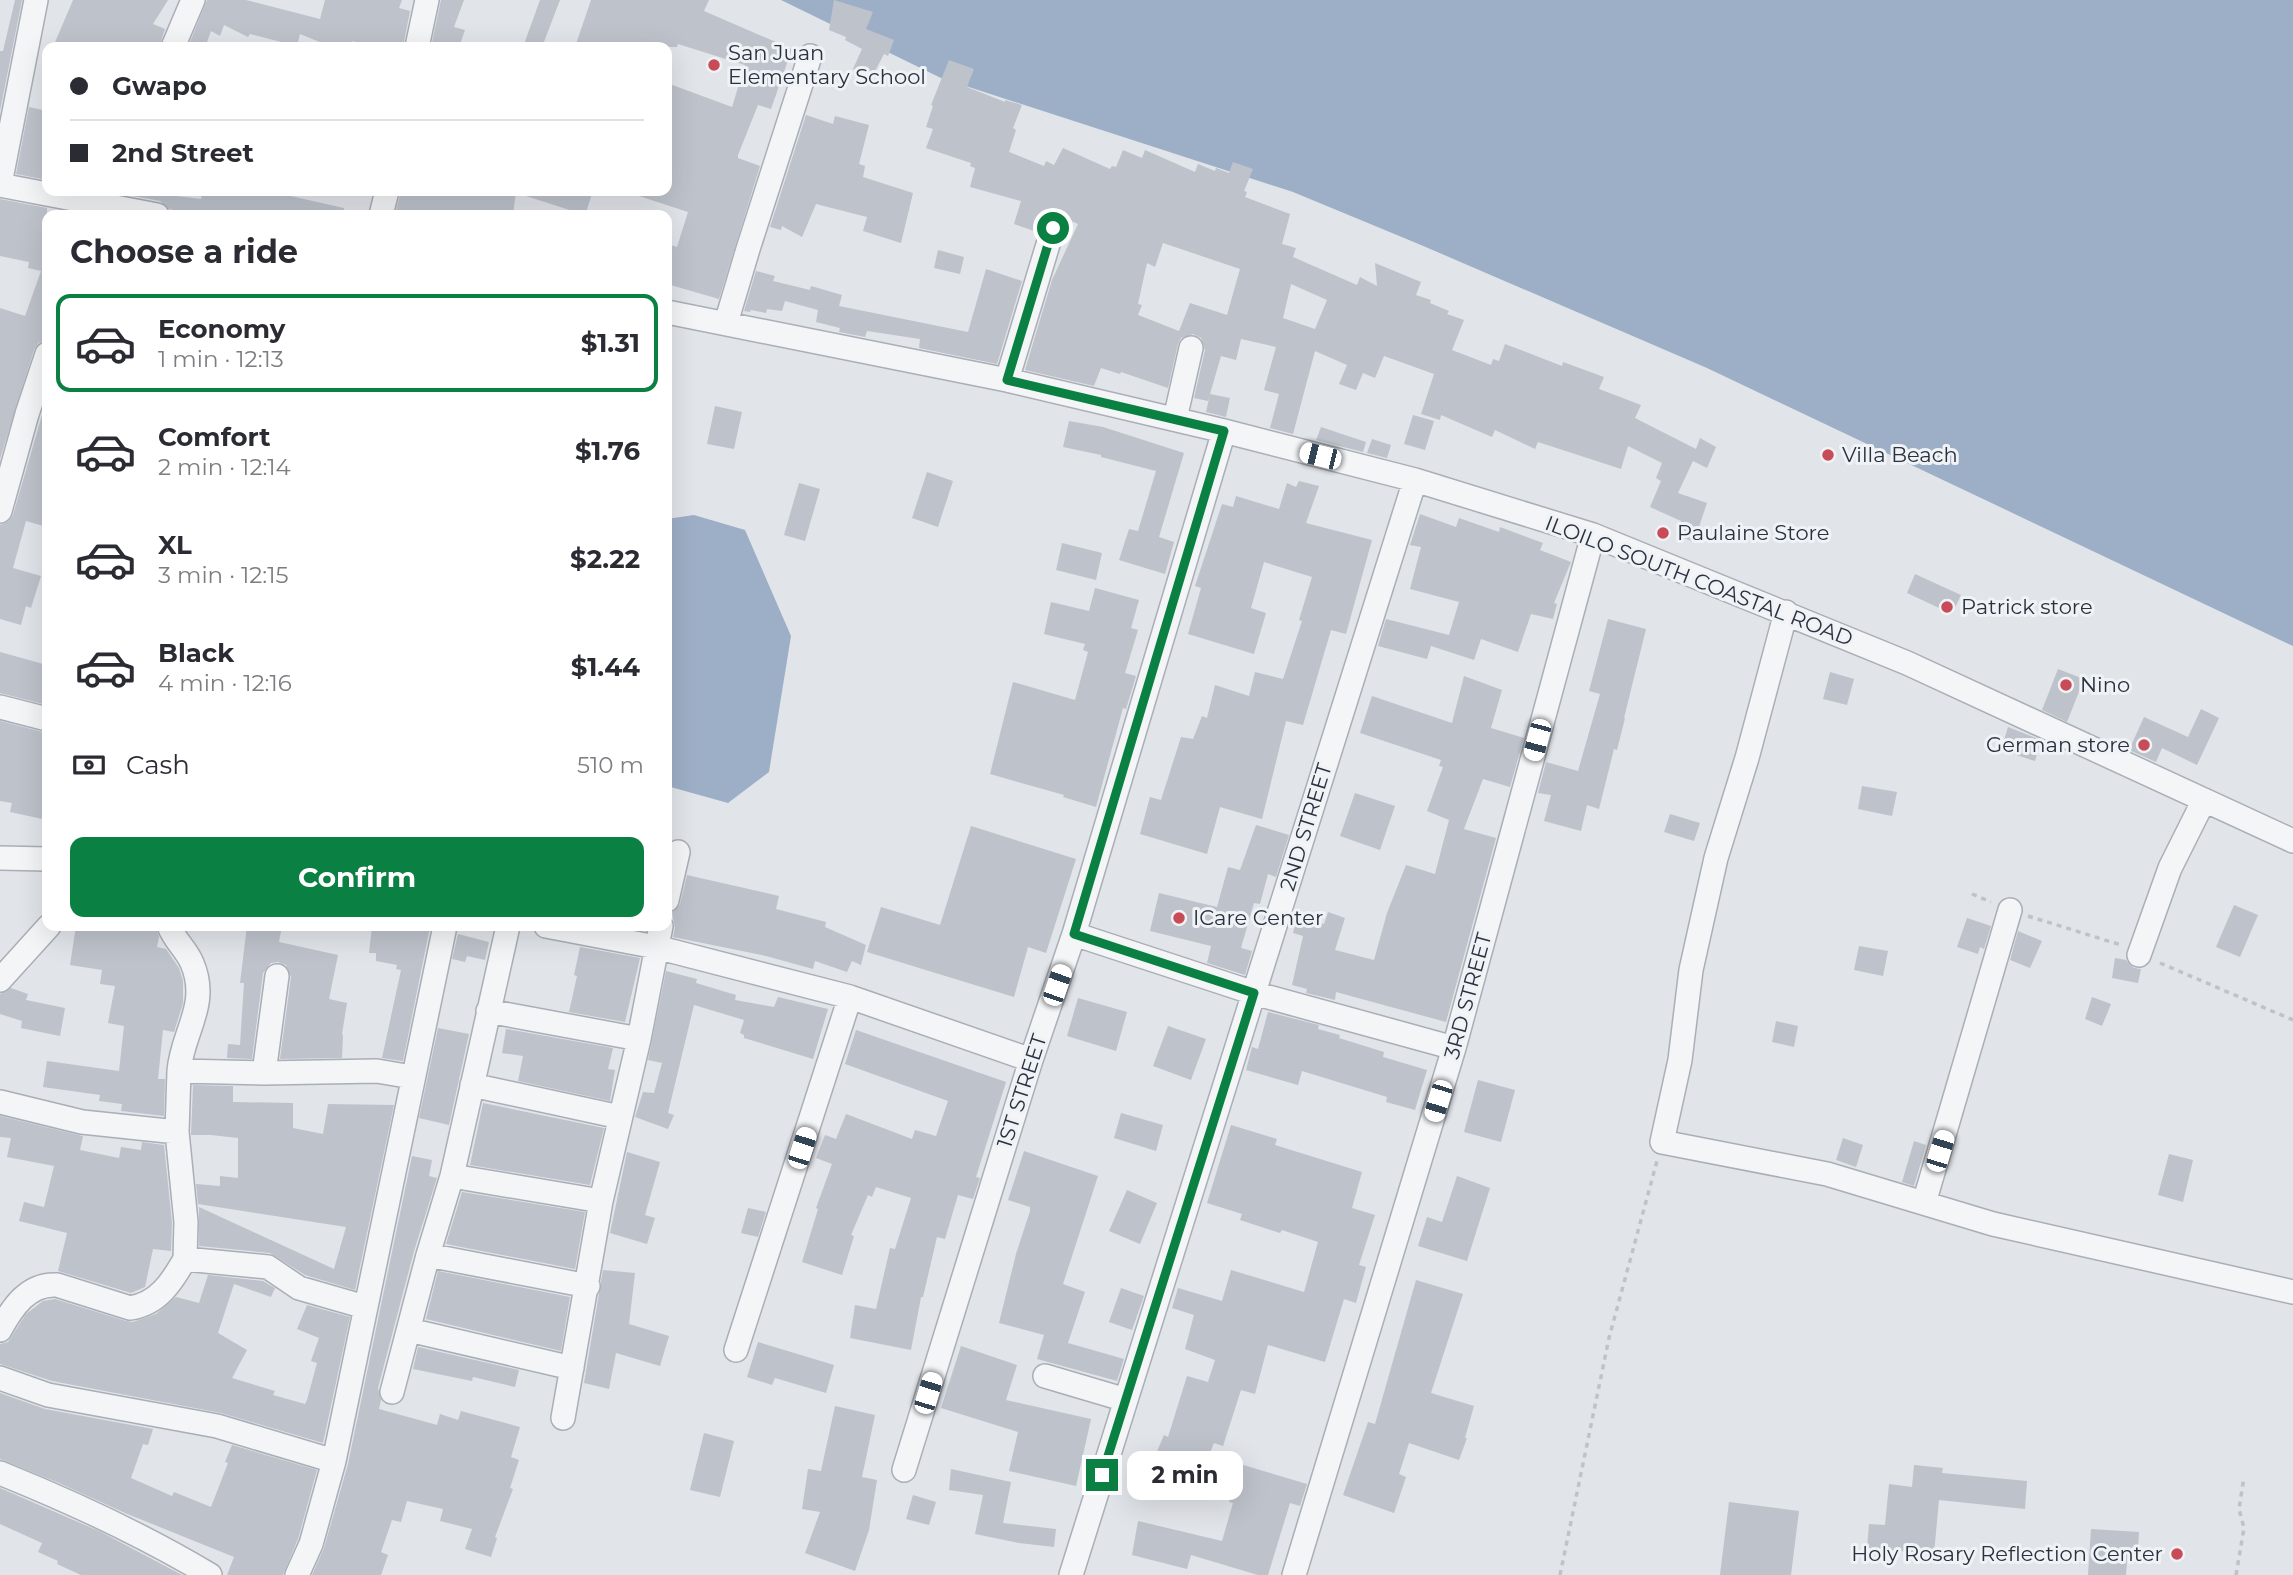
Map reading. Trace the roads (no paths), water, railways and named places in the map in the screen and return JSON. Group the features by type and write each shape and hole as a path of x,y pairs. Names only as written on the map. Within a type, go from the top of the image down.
{"street":[{"path":"36,0 0,185 42,192"},
{"path":"175,42 193,0"},
{"path":"418,42 427,0"},
{"path":"726,323 810,56"},
{"path":"62,196 134,210"},
{"path":"1007,380 1053,228"},
{"name":"ILOILO SOUTH COASTAL ROAD","path":"672,313 1007,380 1175,419 1415,480 1593,534 1907,663 2293,841"},
{"path":"1175,419 1191,348"},
{"path":"0,511 42,369"},
{"name":"1ST STREET","path":"904,1470 1031,1060 1074,934 1224,431"},
{"name":"2ND STREET","path":"1071,1575 1415,480"},
{"name":"3RD STREET","path":"1294,1575 1454,1048 1593,534"},
{"path":"1786,612 1747,758 1716,858 1690,970 1680,1060 1662,1142 1827,1174 1993,1224 2293,1292"},
{"path":"0,707 42,718"},
{"path":"2140,955 2170,869 2204,800"},
{"path":"672,878 678,852"},
{"path":"0,859 42,859"},
{"path":"1924,1203 2010,910"},
{"path":"0,980 44,931"},
{"path":"0,1330 14,1305 27,1294 47,1284 130,1308 142,1306 154,1300 174,1279 185,1259 186,1222 177,1132 179,1071 180,1060 197,1012 198,984 192,963 174,940 171,931"},
{"path":"297,1575 311,1544 334,1461 444,931"},
{"path":"392,1392 452,1176 507,931"},
{"path":"602,931 659,936 850,997 1031,1060"},
{"path":"1074,934 1254,993 1454,1048"},
{"path":"563,1418 601,1201 639,1038 659,936"},
{"path":"264,1073 277,976"},
{"path":"736,1350 850,997"},
{"path":"488,1011 639,1038"},
{"path":"179,1071 377,1071 412,1077"},
{"path":"472,1085 620,1117"},
{"path":"0,1102 82,1122 177,1132"},
{"path":"452,1176 601,1201"},
{"path":"428,1255 588,1286"},
{"path":"185,1259 268,1267 299,1288 365,1307"},
{"path":"410,1330 572,1368"},
{"path":"1045,1376 1126,1401"},
{"path":"0,1378 48,1395 217,1426 334,1461"},
{"path":"0,1472 176,1555 210,1575"}],"water":[{"path":"781,0 2293,0 2293,646 1707,368 1421,245 1293,192 941,78"},
{"path":"694,515 745,530 791,636 769,772 728,803 672,787 672,518"}],"place":[{"name":"San Juan Elementary School","path":"714,65"},
{"name":"Villa Beach","path":"1828,455"},
{"name":"Paulaine Store","path":"1663,533"},
{"name":"Patrick store","path":"1947,607"},
{"name":"Nino","path":"2066,685"},
{"name":"German store","path":"2144,745"},
{"name":"ICare Center","path":"1179,918"},
{"name":"Holy Rosary Reflection Center","path":"2177,1554"}]}
